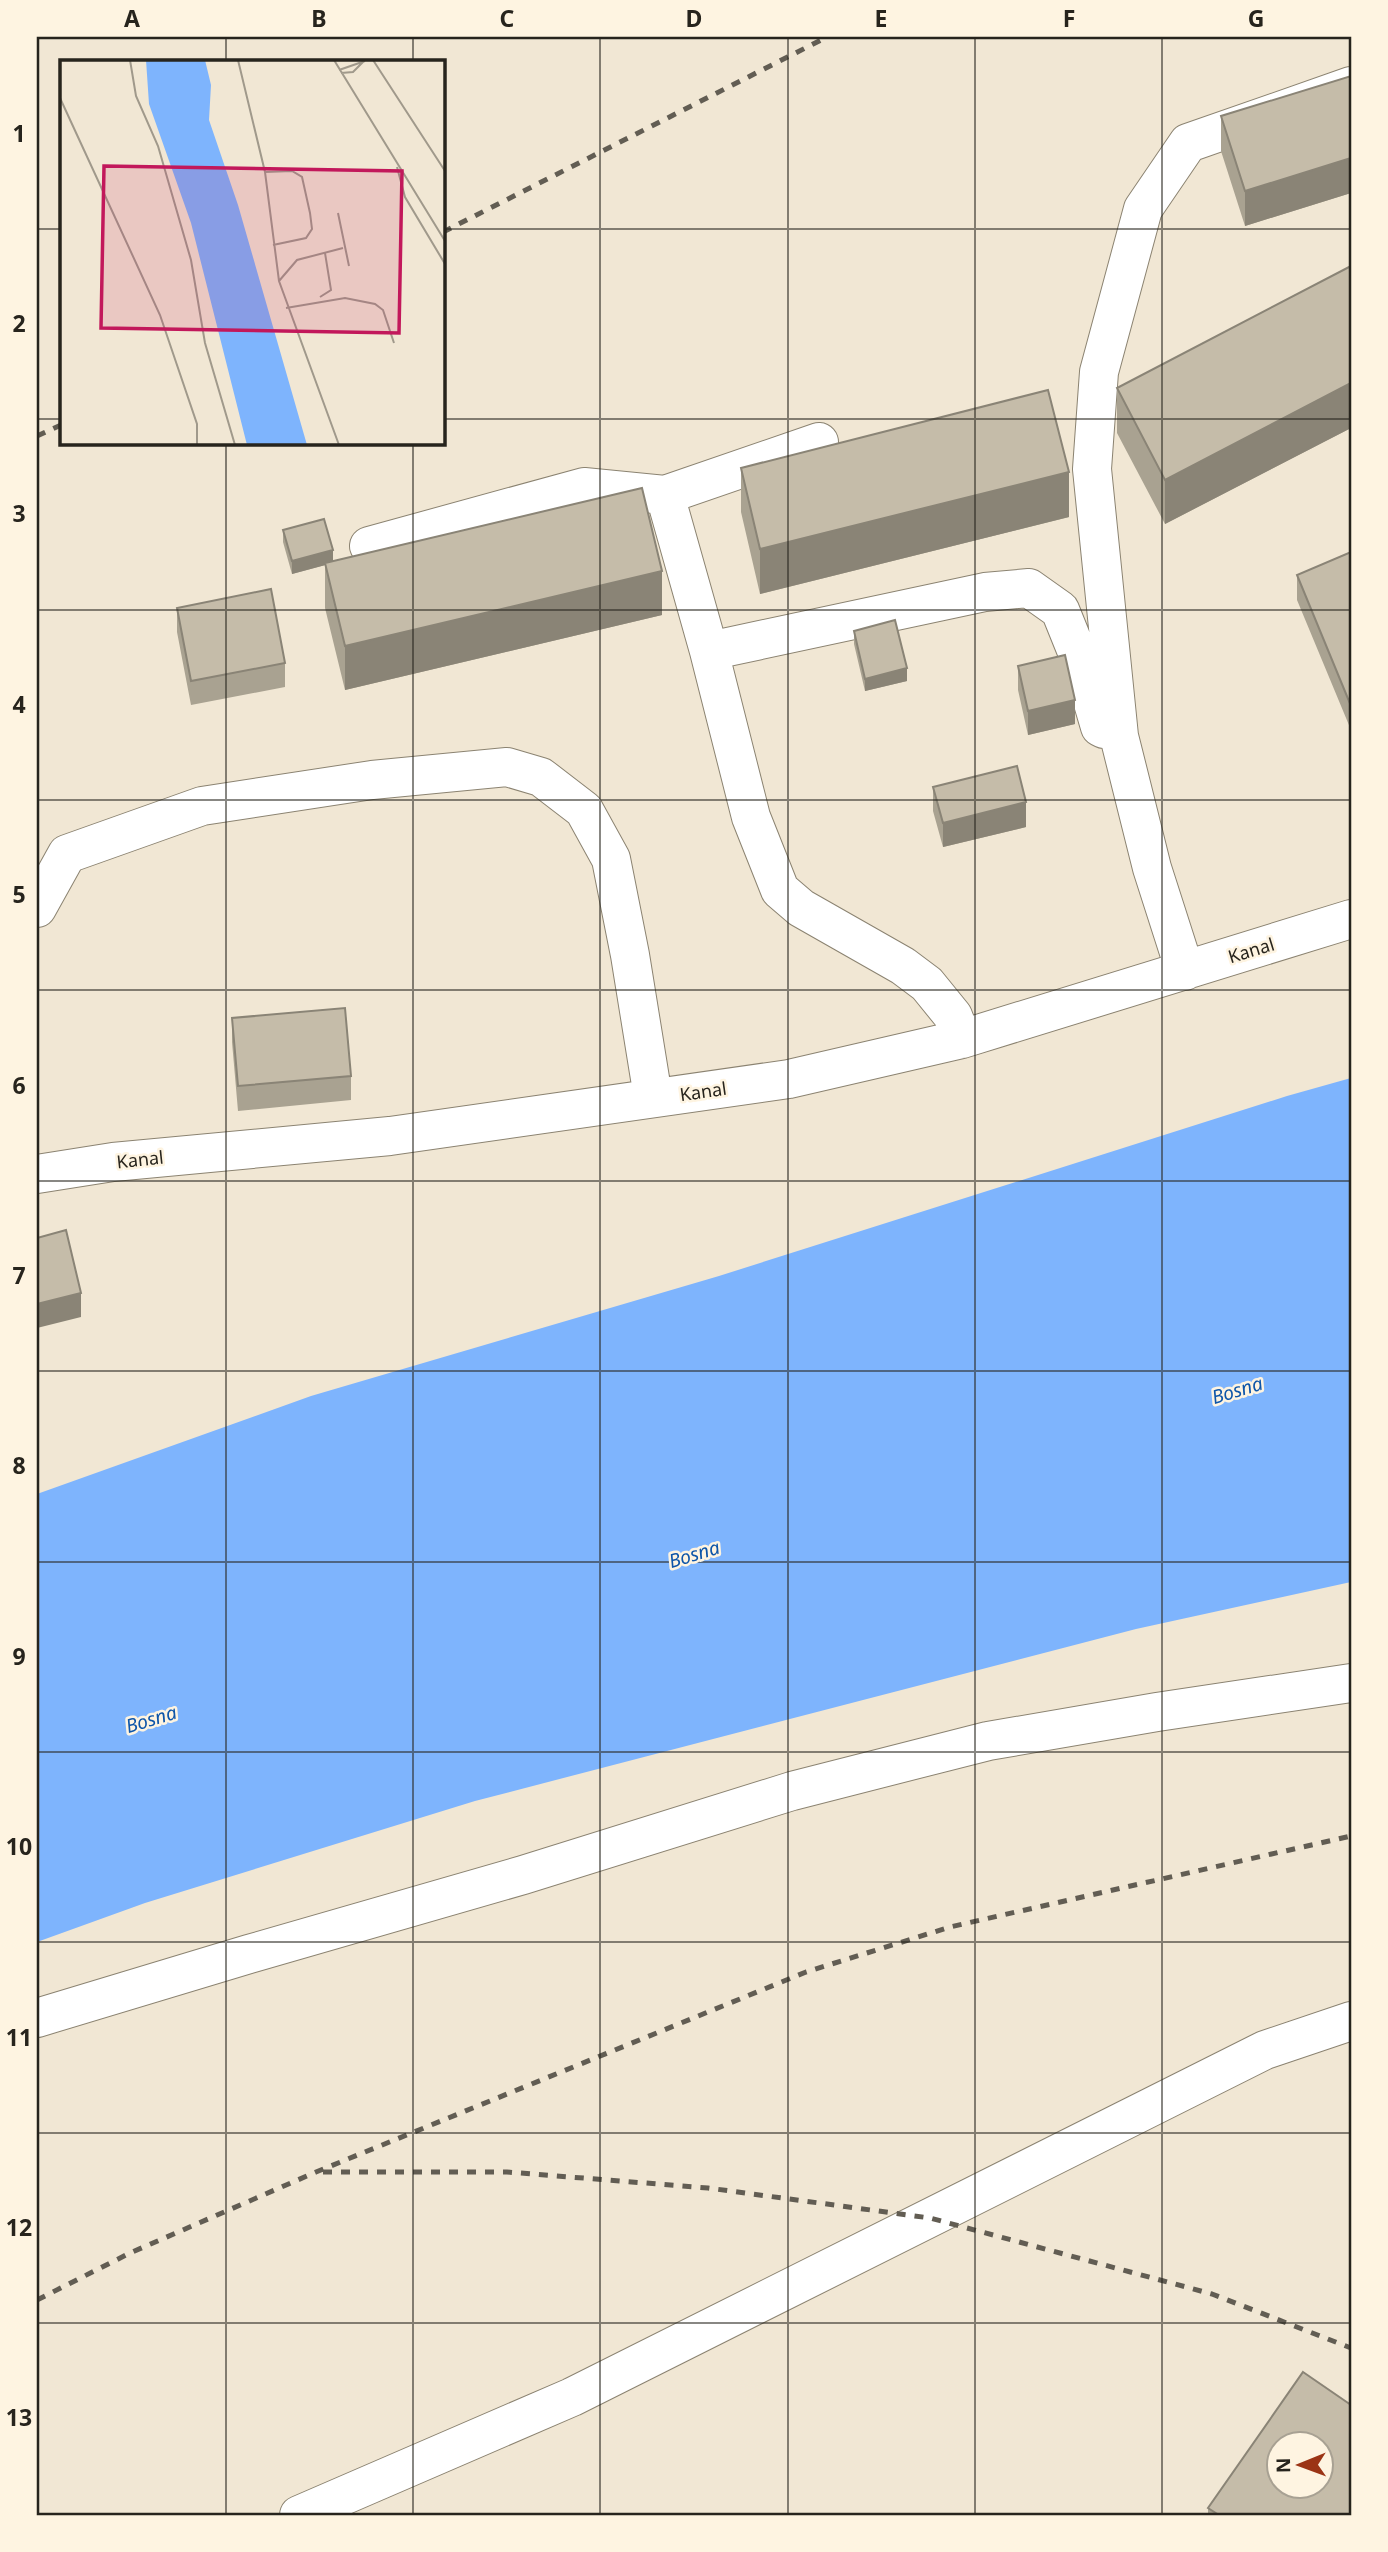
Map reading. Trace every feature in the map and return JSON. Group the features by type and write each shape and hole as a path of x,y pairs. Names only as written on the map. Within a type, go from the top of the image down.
{"street":[{"path":"1185,971 1152,868 1119,736 1091,469 1099,372 1143,209 1188,143 1351,86"},
{"path":"369,546 584,487 665,495 818,442"},
{"path":"665,495 709,651 751,817 780,890 801,908 903,966 927,984 953,1016 962,1039"},
{"path":"709,651 985,592 1029,588 1060,610 1081,662 1100,727 1119,736"},
{"path":"37,908 67,854 202,806 372,780 507,767 541,777 584,810 611,859 653,1097"},
{"name":"Kanal","path":"37,1174 113,1162 390,1136 789,1079 962,1039 1351,919"},
{"path":"37,2018 523,1875 792,1791 988,1741 1351,1683"},
{"path":"299,2515 572,2397 1265,2050 1351,2021"}],"water":[{"name":"Bosna","path":"1351,1078 1351,1582 1136,1629 475,1801 145,1903 37,1942 37,1494 311,1396 719,1276"}],"building":[{"path":"1351,76 1351,158 1245,191 1221,116"},
{"path":"1351,266 1351,383 1165,480 1117,388"},
{"path":"1048,390 1069,472 760,549 741,468"},
{"path":"642,488 662,571 345,646 325,563"},
{"path":"324,519 333,550 292,561 283,530"},
{"path":"1351,552 1351,706 1297,575"},
{"path":"271,589 285,663 191,681 177,608"},
{"path":"895,620 907,668 865,679 854,631"},
{"path":"1065,655 1075,700 1028,711 1018,666"},
{"path":"1017,766 1026,802 943,823 933,787"},
{"path":"345,1008 351,1076 238,1086 232,1018"},
{"path":"66,1230 81,1293 37,1304 37,1238"},
{"path":"1303,2372 1351,2405 1351,2515 1219,2515 1208,2508"}],"railway":[{"path":"444,231 827,37"},
{"path":"37,436 60,425"},
{"path":"37,2300 130,2253 316,2172 806,1972 950,1927 1351,1836"},
{"path":"323,2172 507,2172 708,2188 930,2218 1212,2294 1351,2348"}]}
